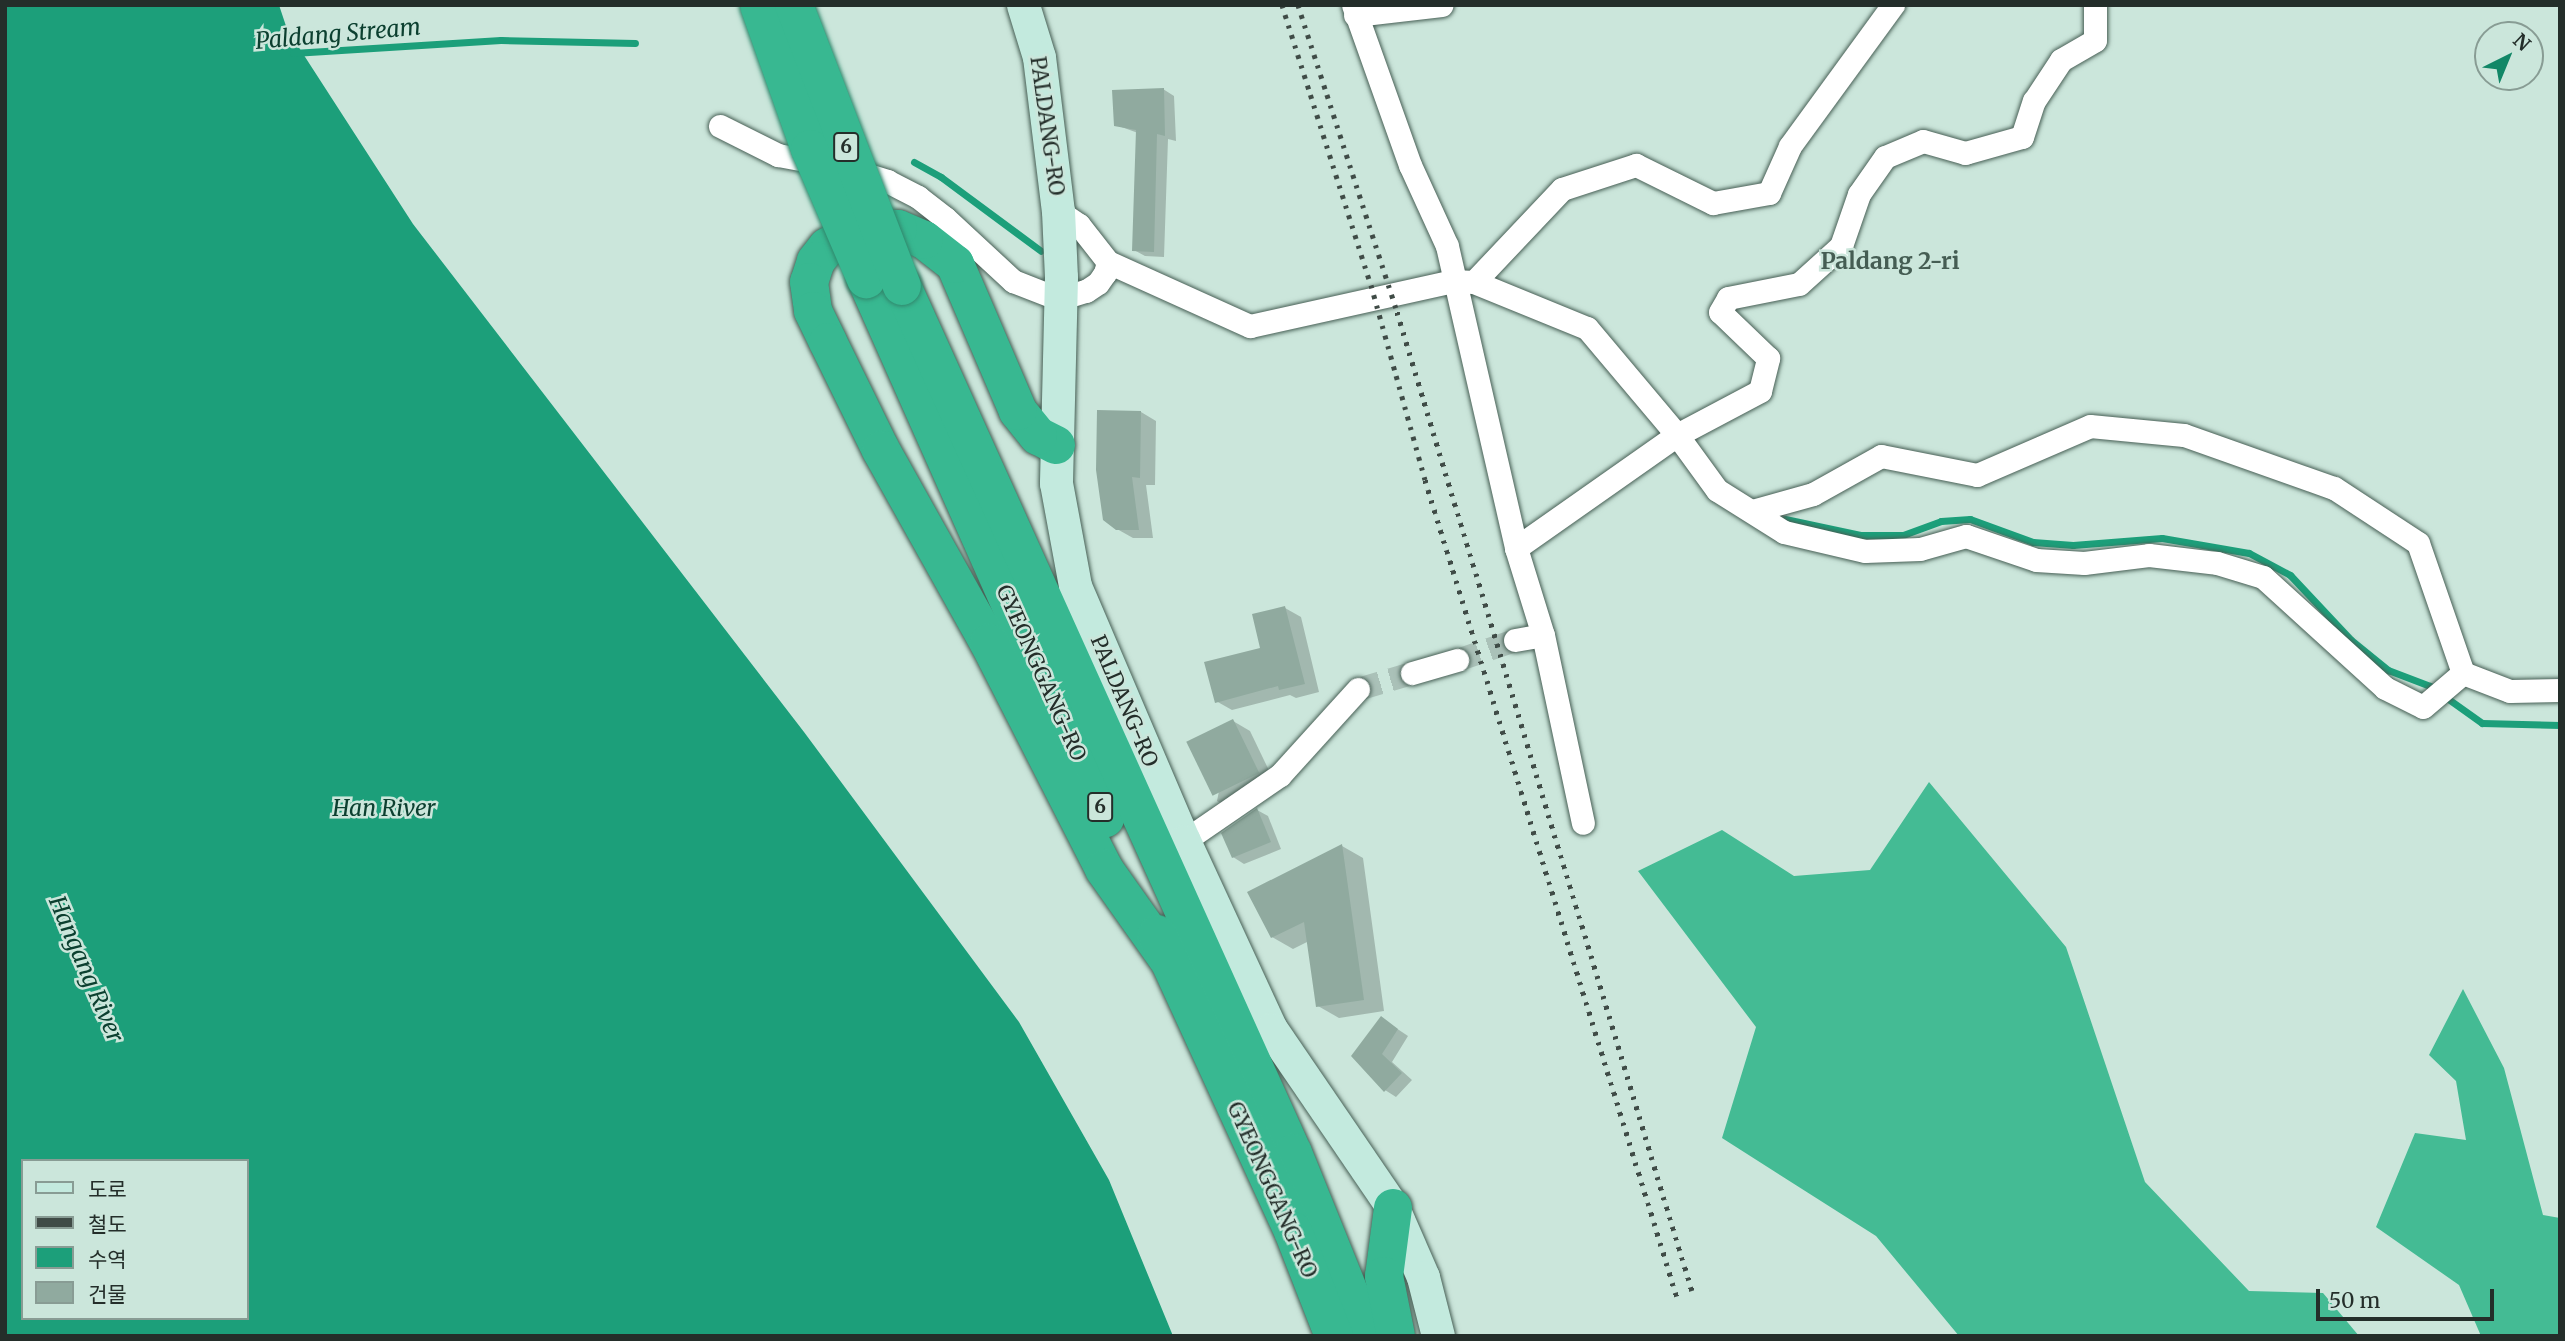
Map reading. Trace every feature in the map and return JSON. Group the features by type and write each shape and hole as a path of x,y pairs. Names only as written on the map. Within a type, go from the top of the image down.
{"highway":[{"name":"GYEONGGANG-RO","path":"759,5 810,149 884,283 1293,1153 1367,1336"},
{"name":"GYEONGGANG-RO","path":"793,5 884,283 1167,958 1293,1231 1334,1336"},
{"path":"1056,445 1038,436 1017,411 955,264 924,240 898,229 862,229 827,247 816,261 809,282 813,311 881,450 989,643 1104,869 1167,958"},
{"path":"1392,1208 1384,1276 1396,1336"}],"street":[{"name":"PALDANG-RO","path":"1023,5 1040,57 1058,222 1060,288 1056,482 1075,586 1184,841 1272,1029 1392,1208 1423,1278 1437,1336"},
{"path":"1441,5 1354,10 1410,165 1464,281 1516,548 1543,635 1583,823"},
{"path":"1058,222 1079,225 1108,262 1250,326 1464,281 1562,189 1636,165 1713,203 1769,192 1790,146 1893,5"},
{"path":"1516,548 1677,435 1760,391 1768,358 1720,312 1728,298 1799,284 1841,246 1859,194 1885,157 1923,141 1965,153 2022,137 2034,101 2061,60 2095,40 2095,5"},
{"path":"720,125 778,155 859,172 887,181 918,197 945,218 1013,281 1086,291 1098,283 1108,262"},
{"path":"1464,281 1587,328 1677,435 1717,491 1784,532 1865,551 1920,549 1966,536 2036,560 2084,563 2149,555 2217,563 2263,577 2385,688 2423,707 2457,678"},
{"path":"1752,512 1813,494 1881,456 1977,475 2090,426 2184,435 2334,488 2418,543 2457,678"},
{"path":"1515,640 1543,635"},
{"path":"1412,673 1457,660"},
{"path":"2457,678 2510,691 2560,690"},
{"path":"1184,841 1280,775 1358,689"}],"shaded area":[{"path":"1929,782 2066,947 2145,1182 2249,1291 2323,1293 2359,1336 1959,1336 1876,1236 1722,1138 1756,1027 1638,871 1722,830 1794,876 1870,870"},
{"path":"2463,989 2504,1068 2543,1215 2560,1218 2560,1336 2481,1336 2459,1285 2376,1227 2415,1133 2466,1140 2456,1081 2429,1055"}],"water":[{"name":"Han River","path":"5,5 279,5 287,29 413,224 804,732 1019,1022 1109,1180 1173,1336 5,1336"}],"building":[{"path":"1164,88 1165,136 1157,134 1154,252 1132,251 1136,130 1114,126 1112,90"},
{"path":"1097,410 1141,411 1140,478 1132,477 1139,530 1116,530 1103,520 1096,470"},
{"path":"1285,606 1305,684 1279,690 1278,686 1215,703 1204,662 1260,648 1252,614"},
{"path":"1233,719 1259,773 1213,796 1186,742"},
{"path":"1257,808 1271,842 1232,858 1221,833"},
{"path":"1342,844 1364,1000 1316,1007 1304,922 1271,938 1247,892"},
{"path":"1381,1016 1398,1029 1382,1054 1402,1073 1384,1092 1351,1056"}],"waterway":[{"name":"Paldang Stream","path":"293,53 501,40 635,43"},
{"name":"Paldang Stream","path":"914,162 941,177 1041,251"},
{"name":"Paldang Stream","path":"1785,519 1860,535 1903,535 1941,521 1970,519 2033,542 2073,545 2162,538 2249,553 2290,575 2351,640 2388,670 2430,686 2482,723 2560,725"}],"tunnel":[{"path":"1457,660 1515,640"},
{"path":"1358,689 1412,673"}],"railway":[{"path":"1282,5 1371,285 1425,480 1678,1301"},
{"path":"1298,5 1397,312 1693,1295"}],"district":[{"name":"Paldang 2-ri","path":"1890,261"}],"water label":[{"name":"Hangang River","path":"86,969"}]}
